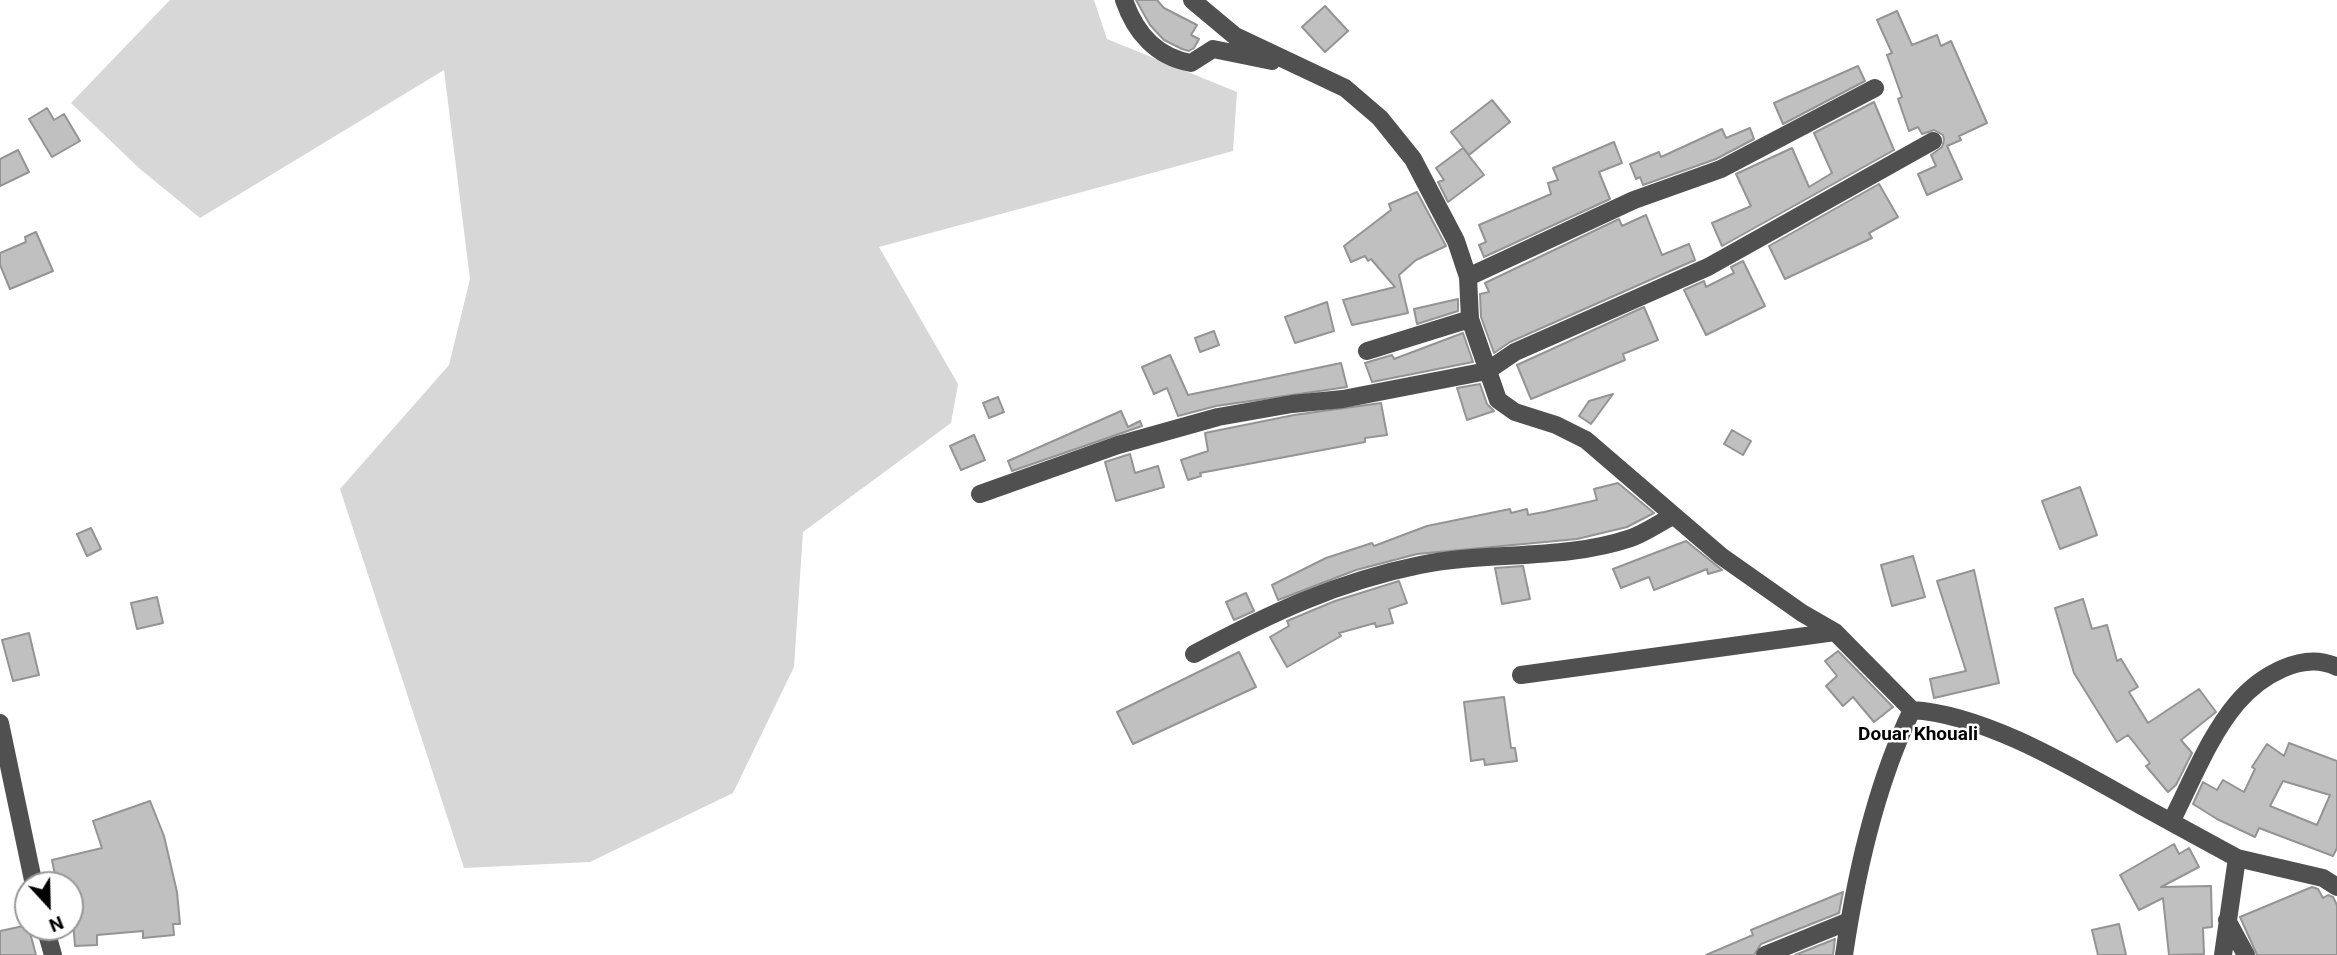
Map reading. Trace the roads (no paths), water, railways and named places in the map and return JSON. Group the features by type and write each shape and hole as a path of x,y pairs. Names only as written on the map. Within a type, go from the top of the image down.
{"street":[{"path":"1124,0 1132,22 1148,43 1179,61 1191,63 1213,49 1262,60 1272,61 1278,57"},
{"path":"1192,0 1235,36 1345,88 1380,118 1413,159 1456,241 1468,276 1470,319 1498,400 1515,412 1556,425 1586,440 1721,556 1802,613 1835,632 1912,710 1939,712 2009,737 2237,858 2323,878 2337,887"},
{"path":"1468,276 1634,200 1721,169 1875,88"},
{"path":"979,495 1118,444 1218,418 1292,404 1343,400 1487,371 1515,352 1708,267 1933,141"},
{"path":"1367,351 1470,319"},
{"path":"1194,654 1298,601 1337,587 1422,565 1530,556 1601,545 1632,538 1673,516"},
{"path":"1521,675 1835,632"},
{"path":"2171,822 2237,703 2263,680 2295,664 2323,660 2337,667"},
{"path":"1843,955 1853,892 1896,742 1912,710"},
{"path":"0,723 31,871"},
{"path":"2223,955 2237,858"},
{"path":"2227,920 2246,955"},
{"path":"1765,955 1849,921"}],"district":[{"name":"Douar Khouali","path":"1918,735"}]}
